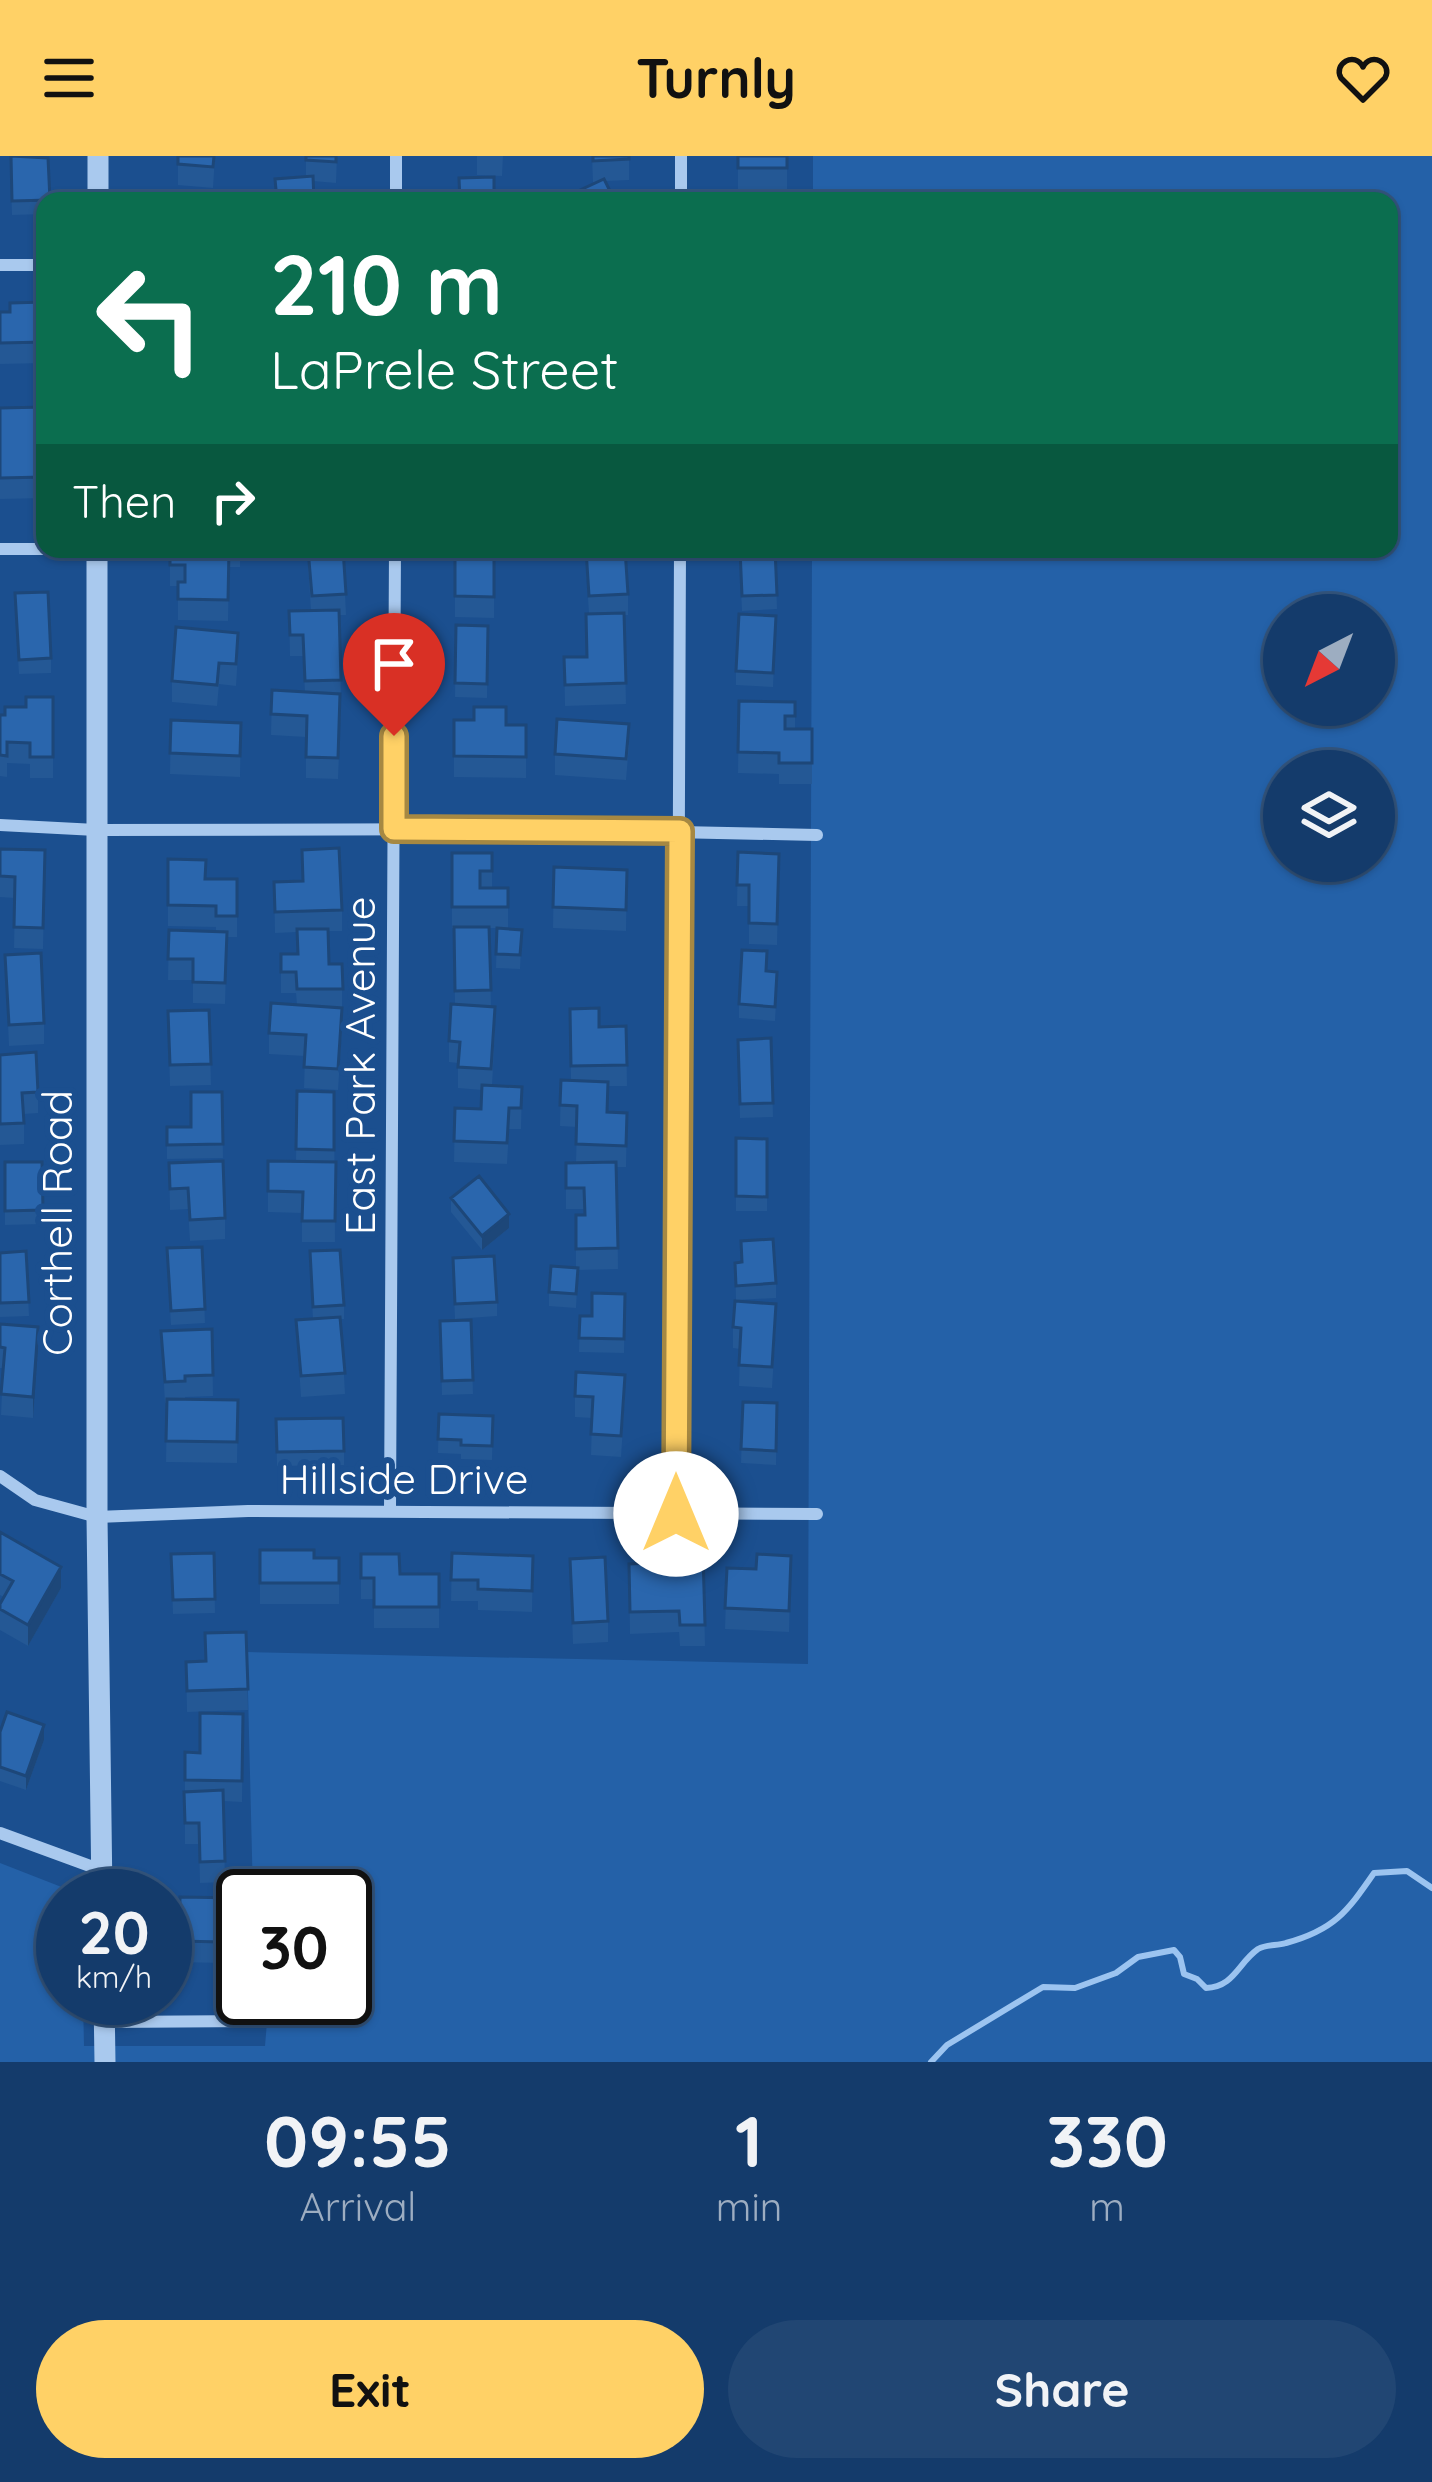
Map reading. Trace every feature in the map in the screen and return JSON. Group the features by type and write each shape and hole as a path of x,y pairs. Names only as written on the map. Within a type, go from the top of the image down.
{"street":[{"path":"98,156 98,192"},
{"path":"395,192 396,156"},
{"path":"681,156 681,192"},
{"path":"0,265 36,266"},
{"path":"0,549 36,549"},
{"name":"Corthell Road","path":"97,558 101,1869"},
{"name":"East Park Avenue","path":"390,1511 395,558"},
{"path":"676,1514 680,558"},
{"path":"0,825 96,830 818,835"},
{"name":"Hillside Drive","path":"0,1476 35,1500 97,1517 248,1511 817,1514"},
{"path":"0,1833 98,1869"},
{"path":"105,2025 106,2062"}],"shaded area":[{"path":"813,156 1432,156 1432,2062 0,2062 0,1863 36,1877 36,2025 84,2025 84,2046 265,2046 267,2025 372,2025 372,1869 252,1869 247,1652 808,1664 812,558 1398,558 1398,192 813,192"}],"building":[{"path":"11,156 48,158 50,192 36,192 36,200 12,201"},
{"path":"178,156 214,156 213,167 178,164"},
{"path":"306,156 336,156 336,162 306,160"},
{"path":"593,156 629,156 629,159 593,161"},
{"path":"738,156 787,156 787,168 738,168"},
{"path":"313,176 314,192 276,192 275,179"},
{"path":"494,177 494,192 460,192 459,178"},
{"path":"604,179 610,192 576,192"},
{"path":"36,302 36,342 0,343 0,312 10,312 10,303"},
{"path":"36,407 36,477 0,478 0,408"},
{"path":"170,558 229,558 228,600 178,599 185,565 170,565"},
{"path":"309,558 344,558 346,594 312,596"},
{"path":"455,558 494,558 494,597 455,596"},
{"path":"587,558 626,558 628,594 589,596"},
{"path":"740,558 775,558 777,595 742,596"},
{"path":"48,592 51,658 19,660 15,593"},
{"path":"339,610 341,680 305,681 303,635 290,635 289,611"},
{"path":"624,613 626,683 565,685 564,657 587,657 586,614"},
{"path":"739,614 776,616 773,673 736,671"},
{"path":"456,625 488,626 487,684 455,683"},
{"path":"176,627 238,633 236,664 219,663 217,685 172,681"},
{"path":"272,690 340,694 338,758 306,757 307,716 271,714"},
{"path":"26,697 53,697 53,757 30,757 30,743 7,742 7,756 0,755 0,715 5,715 5,707 26,707"},
{"path":"739,701 795,702 795,716 785,716 785,729 812,729 812,763 779,763 779,753 738,752"},
{"path":"474,707 506,707 506,725 526,725 526,757 454,756 454,720 474,720"},
{"path":"557,719 629,724 626,759 555,754"},
{"path":"171,720 241,723 240,756 170,753"},
{"path":"339,848 342,910 275,912 274,882 303,881 302,850"},
{"path":"0,849 45,850 43,928 14,927 15,877 0,876"},
{"path":"738,852 779,854 777,924 749,923 749,885 737,885"},
{"path":"452,853 492,853 492,871 480,871 480,888 508,888 508,907 452,907"},
{"path":"168,859 206,860 205,879 237,879 237,916 216,916 216,906 168,905"},
{"path":"554,867 627,870 626,910 553,907"},
{"path":"454,927 489,927 491,990 455,991"},
{"path":"497,928 522,930 520,955 496,954"},
{"path":"297,929 328,929 329,964 342,964 343,989 297,989 296,972 281,972 281,954 298,954"},
{"path":"169,930 227,932 225,983 193,982 193,959 168,959"},
{"path":"742,950 767,951 766,971 777,972 775,1007 739,1004"},
{"path":"41,953 44,1023 9,1025 5,955"},
{"path":"271,1003 342,1008 338,1069 304,1067 306,1035 269,1033"},
{"path":"451,1004 495,1007 491,1069 458,1067 460,1042 449,1041"},
{"path":"599,1008 599,1027 626,1026 627,1065 571,1066 570,1009"},
{"path":"209,1010 211,1064 170,1065 168,1011"},
{"path":"771,1038 773,1103 740,1104 738,1040"},
{"path":"36,1052 38,1092 22,1093 24,1123 0,1124 0,1055"},
{"path":"561,1080 608,1082 607,1112 627,1113 626,1146 576,1144 577,1106 560,1105"},
{"path":"482,1085 522,1087 521,1108 509,1108 507,1143 454,1141 455,1108 481,1109"},
{"path":"297,1091 334,1092 334,1150 296,1149"},
{"path":"191,1092 222,1092 223,1144 167,1145 167,1127 191,1127"},
{"path":"736,1138 767,1139 767,1197 736,1196"},
{"path":"223,1161 225,1218 190,1220 188,1188 170,1189 169,1163"},
{"path":"268,1161 336,1162 335,1221 302,1221 303,1192 268,1191"},
{"path":"5,1162 42,1162 43,1210 5,1211"},
{"path":"616,1162 618,1248 576,1249 576,1215 585,1215 584,1188 566,1188 566,1163"},
{"path":"479,1176 509,1214 482,1236 451,1198"},
{"path":"773,1239 776,1283 736,1286 741,1241"},
{"path":"202,1247 205,1309 171,1311 167,1248"},
{"path":"340,1250 344,1305 313,1307 310,1251"},
{"path":"26,1251 29,1302 0,1303 0,1253"},
{"path":"494,1256 497,1302 455,1304 453,1258"},
{"path":"551,1266 578,1268 576,1294 549,1292"},
{"path":"592,1293 625,1294 624,1339 579,1338 580,1316 592,1316"},
{"path":"735,1301 776,1304 772,1367 739,1365 741,1328 733,1327"},
{"path":"340,1317 345,1373 301,1376 296,1320"},
{"path":"471,1320 473,1380 442,1381 440,1321"},
{"path":"0,1324 38,1327 33,1397 1,1394 5,1348 0,1347"},
{"path":"212,1329 213,1375 165,1382 161,1331"},
{"path":"576,1372 625,1375 621,1436 591,1434 593,1397 575,1396"},
{"path":"167,1399 238,1400 237,1442 166,1441"},
{"path":"743,1402 777,1403 776,1451 741,1449"},
{"path":"439,1414 493,1416 492,1446 438,1439"},
{"path":"343,1418 344,1451 277,1452 276,1419"},
{"path":"0,1532 61,1567 28,1625 0,1609 13,1581 0,1574"},
{"path":"260,1550 314,1550 314,1558 339,1558 339,1583 260,1583"},
{"path":"214,1553 215,1599 173,1600 171,1554"},
{"path":"452,1553 533,1556 532,1591 478,1589 478,1580 451,1580"},
{"path":"361,1554 399,1554 400,1574 439,1574 439,1607 374,1607 374,1578 361,1578"},
{"path":"703,1554 705,1625 680,1625 679,1611 630,1612 629,1564 673,1562 673,1555"},
{"path":"757,1554 791,1556 789,1611 725,1608 727,1568 756,1569"},
{"path":"605,1557 608,1621 573,1623 570,1559"},
{"path":"246,1632 248,1689 187,1691 186,1662 206,1661 205,1633"},
{"path":"7,1712 44,1725 26,1776 0,1767 0,1732"},
{"path":"200,1713 243,1714 242,1781 185,1780 185,1752 200,1753"},
{"path":"223,1790 225,1861 200,1862 199,1823 185,1823 184,1792"},
{"path":"192,1897 216,1898 216,1942 192,1941"}],"waterway":[{"path":"931,2062 947,2045 1043,1987 1075,1988 1116,1973 1138,1957 1174,1950 1184,1974 1206,1988 1215,1987 1258,1949 1302,1938 1328,1925 1347,1909 1374,1873 1407,1871 1432,1888"}],"route":[{"path":"394,736 394,829 680,831 676,1514"}]}
